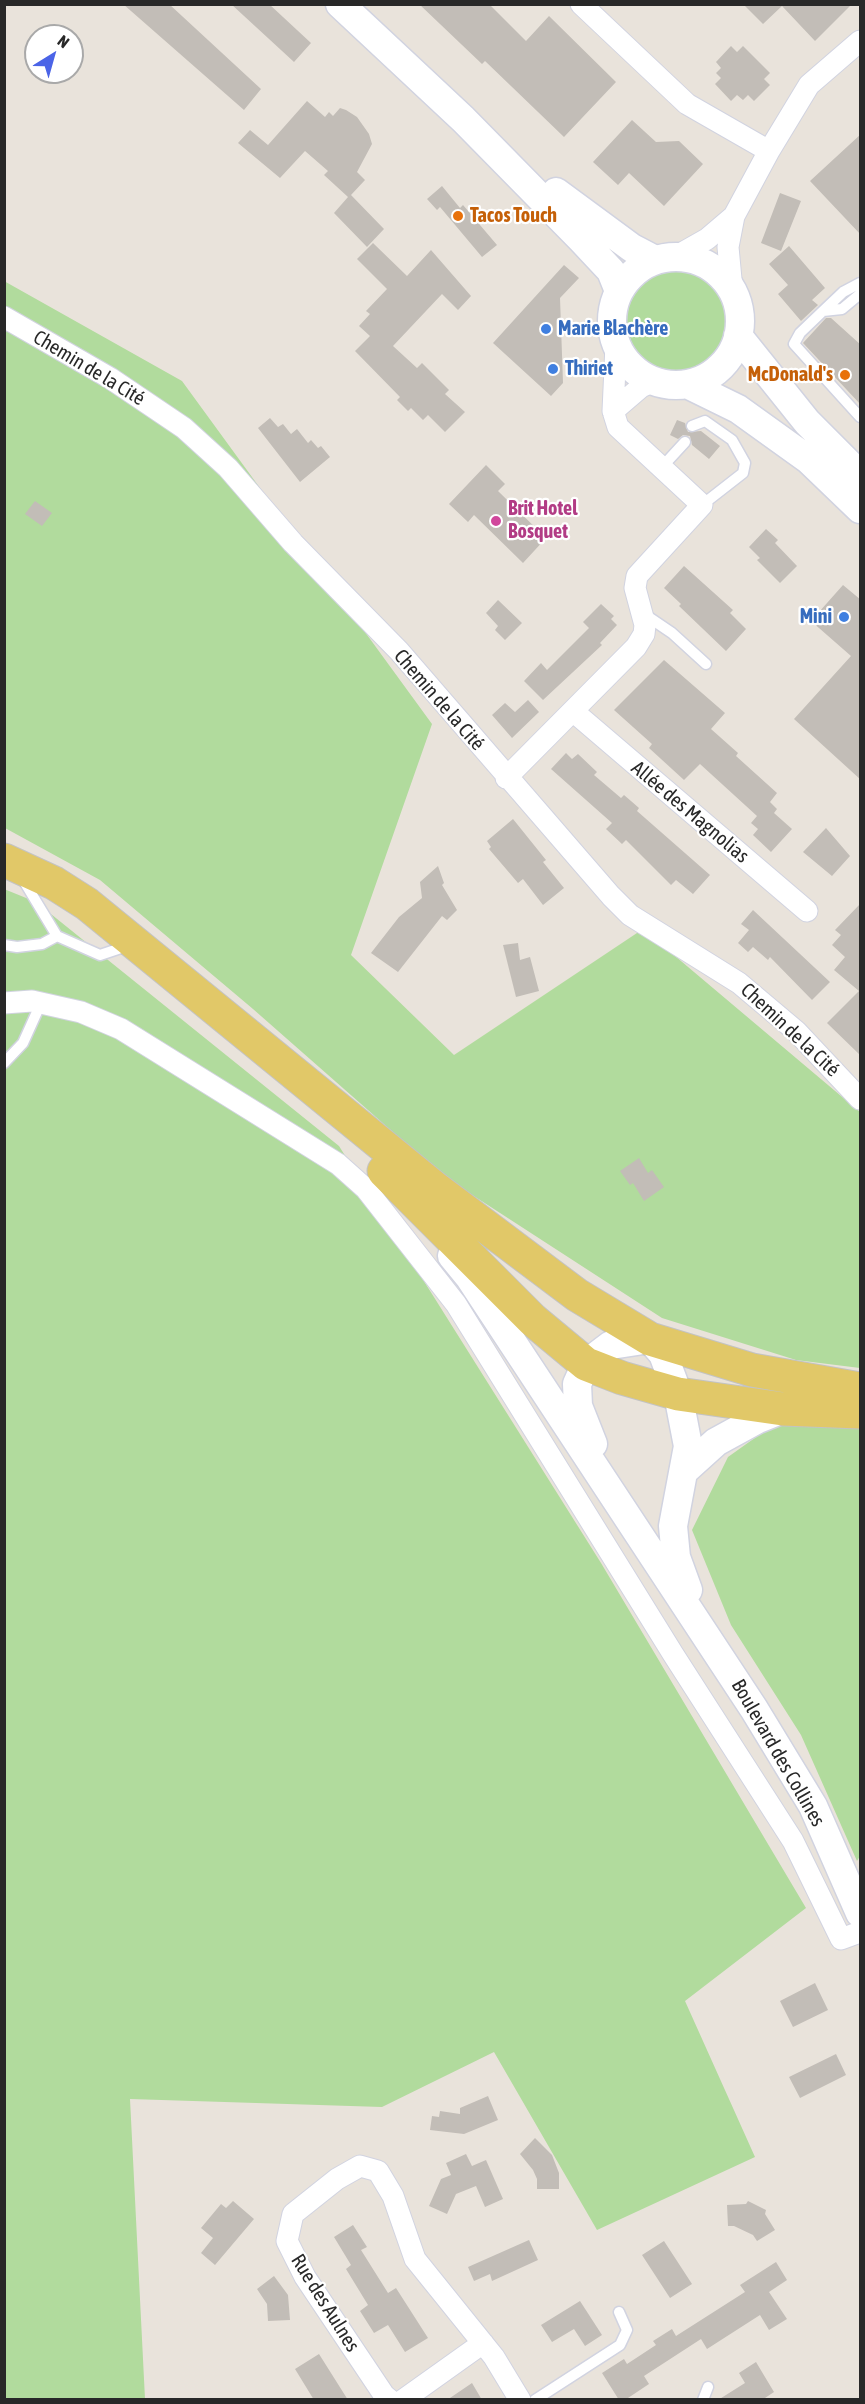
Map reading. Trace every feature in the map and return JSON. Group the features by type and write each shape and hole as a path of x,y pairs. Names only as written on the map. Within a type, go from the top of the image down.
{"main road":[{"path":"7,858 54,883 136,943 265,1050 500,1238 577,1295 650,1339 752,1370 861,1389"},
{"path":"265,1050 525,1313 586,1364 622,1378 678,1394 783,1409 861,1412"}],"street":[{"path":"340,4 463,118 611,271 619,291"},
{"path":"581,4 687,104 769,151"},
{"path":"687,384 710,375 723,365 733,350 738,336 740,318 732,290 728,247 735,216 769,151 809,85 861,41"},
{"path":"463,118 583,213 632,248 666,258 707,265 722,276 732,290"},
{"path":"506,778 636,647 644,634 644,614 635,588 637,576 702,505 618,427 613,411 616,345 612,330 613,306 619,291 639,268 707,239 735,216"},
{"name":"Chemin de la Cité","path":"4,317 110,378 184,428 222,462 293,543 399,651 506,778 630,915 739,982 796,1031 861,1098"},
{"path":"738,336 807,422 861,475"},
{"path":"616,345 631,367 654,381 687,384 738,409 809,460 861,509"},
{"path":"613,411 641,387 654,381"},
{"name":"Allée des Magnolias","path":"574,712 807,911"},
{"path":"4,1003 41,1003 81,1012 121,1029 338,1164 366,1189 456,1304 673,1654 793,1840 841,1939 861,1932"},
{"path":"370,1157 470,1278 703,1629"},
{"path":"613,1496 610,1476 592,1442 578,1406 577,1384 586,1364 611,1345 650,1339 663,1354 678,1394 688,1446 685,1470 676,1497 673,1526 676,1557 703,1629"},
{"path":"685,1470 716,1442 758,1419 783,1409"},
{"name":"Boulevard des Collines","path":"703,1629 813,1806 861,1913"},
{"name":"Rue des Aulnes","path":"390,2400 384,2395 305,2277 287,2241 293,2214 337,2179 360,2166 378,2171 393,2196 415,2259 483,2343 520,2400"},
{"path":"403,2400 483,2343"}],"lane":[{"path":"861,283 843,292 800,333 794,344 861,417"},
{"path":"823,311 842,309 861,294"},
{"path":"692,426 705,421 732,440 745,463 743,473 702,505"},
{"path":"662,467 685,442"},
{"path":"644,614 672,633 706,664"},
{"path":"7,858 57,936 100,955 136,943"},
{"path":"4,945 17,947 42,944 57,936"},
{"path":"4,1063 23,1043 41,1003"},
{"path":"535,2400 620,2345 627,2330 619,2312"},
{"path":"702,2400 708,2387"}],"green space":[{"path":"677,271 696,275 712,286 723,302 727,321 723,340 712,356 696,367 677,371 658,367 642,356 631,340 627,321 631,302 642,286 658,275"},
{"path":"4,281 182,381 432,724 351,955 454,1055 643,929 860,1112 860,1368 796,1360 662,1318 443,1176 253,1009 100,880 5,828"},
{"path":"4,889 36,902 339,1146 601,1563 806,1908 685,2001 755,2157 597,2230 494,2052 382,2107 130,2099 145,2399 5,2399"},
{"path":"860,1424 860,1856 857,1861 801,1735 731,1625 692,1530 728,1457 773,1425"}],"building":[{"path":"123,4 169,4 261,89 244,110"},
{"path":"231,4 269,4 311,43 294,62"},
{"path":"419,4 489,4 526,41 549,16 616,82 564,137 485,61 482,64"},
{"path":"743,4 852,4 815,41 782,6 763,24"},
{"path":"731,46 737,52 743,46 770,73 764,79 770,85 754,101 748,95 743,100 737,95 731,101 715,84 721,78 716,73 721,68 716,62"},
{"path":"307,101 325,117 329,112 333,116 340,108 346,110 357,117 369,134 372,144 357,172 365,180 351,195 384,229 367,247 334,213 348,197 324,175 328,171 305,151 280,178 238,143 250,130 268,145"},
{"path":"632,120 656,142 679,141 703,164 664,206 629,173 618,185 593,162"},
{"path":"861,134 861,235 810,181"},
{"path":"442,186 460,208 463,205 497,245 482,257 440,207 437,210 427,199"},
{"path":"780,193 801,201 781,251 761,243"},
{"path":"373,243 407,276 431,250 471,296 458,310 442,294 393,346 417,368 422,363 449,390 445,394 465,412 445,432 428,415 423,420 411,408 408,411 397,400 400,397 355,351 370,336 359,326 370,314 366,311 387,289 357,259"},
{"path":"789,246 825,288 812,300 818,305 801,321 778,294 788,285 769,264"},
{"path":"564,265 579,278 560,298 563,383 551,396 493,343"},
{"name":"McDonald's","path":"826,318 831,318 861,345 861,405 803,343"},
{"path":"270,418 278,427 283,424 291,434 297,429 308,443 311,440 318,448 321,446 330,457 300,482 258,428"},
{"path":"677,420 685,423 688,432 701,431 720,446 709,459 692,445 690,436 683,435 678,439 670,435"},
{"path":"486,465 505,484 498,491 546,538 523,563 474,515 468,522 449,504"},
{"path":"35,501 52,513 42,526 25,514"},
{"path":"766,529 778,540 775,543 797,566 780,583 757,560 760,558 749,547"},
{"path":"684,566 733,610 730,613 746,629 726,651 679,606 681,604 664,588"},
{"path":"843,585 861,600 861,780 794,719 851,656 811,621"},
{"path":"498,600 522,623 505,640 495,630 498,626 486,613"},
{"path":"601,604 614,616 611,619 617,625 600,643 602,645 543,700 524,681 541,663 547,670 589,628 583,622"},
{"path":"664,660 725,713 711,729 738,753 736,756 777,793 770,802 777,809 774,813 792,829 771,852 753,835 758,829 751,823 757,816 700,764 684,780 649,748 652,744 614,710"},
{"path":"528,700 539,712 512,738 492,715 505,703 515,712"},
{"path":"566,753 572,759 578,754 597,772 594,775 621,798 624,795 631,801 639,808 637,811 710,875 693,894 676,880 671,885 626,840 622,844 606,829 612,823 551,769"},
{"path":"513,819 546,860 543,862 564,888 543,905 523,879 518,883 489,849 491,847 487,841"},
{"path":"826,828 850,856 832,876 803,852"},
{"path":"438,866 444,883 442,885 457,910 447,920 442,916 398,972 371,953 399,917 422,898 420,882"},
{"path":"861,903 861,1056 827,1023 859,991 834,970 845,957 832,945 841,935 835,930"},
{"path":"753,910 830,982 812,1000 770,957 768,960 753,947 748,952 738,943 749,930 741,924"},
{"path":"518,943 520,960 530,957 539,991 516,997 503,945"},
{"path":"639,1158 648,1173 652,1170 664,1187 644,1201 633,1183 630,1185 620,1171"},
{"path":"815,1983 828,2010 793,2027 780,2001"},
{"path":"836,2054 846,2075 800,2098 789,2077"},
{"path":"488,2096 498,2120 464,2134 430,2130 432,2116 439,2117 440,2111 460,2114 460,2108"},
{"path":"535,2138 552,2155 559,2173 559,2189 537,2189 537,2179 533,2170 520,2154"},
{"path":"466,2154 472,2166 486,2160 503,2199 485,2207 476,2186 456,2194 447,2214 429,2206 441,2179 451,2175 446,2163"},
{"path":"233,2201 254,2219 215,2265 201,2253 213,2238 201,2228 221,2204 226,2208"},
{"path":"748,2201 766,2210 765,2214 775,2230 757,2241 753,2235 734,2226 728,2226 727,2205 746,2204"},
{"path":"353,2225 367,2247 361,2250 388,2293 396,2288 428,2338 405,2352 388,2325 374,2333 360,2311 368,2305 346,2269 351,2265 334,2237"},
{"path":"529,2240 538,2260 492,2281 490,2274 474,2281 468,2267"},
{"path":"664,2241 692,2284 670,2298 642,2255"},
{"path":"776,2262 787,2280 769,2292 787,2319 769,2330 760,2315 707,2349 701,2339 644,2376 649,2384 625,2400 619,2400 602,2373 624,2359 627,2364 656,2345 653,2341 672,2329 676,2336 745,2292 740,2285"},
{"path":"274,2276 288,2295 290,2320 268,2321 267,2304 257,2289"},
{"path":"580,2301 602,2335 585,2346 574,2329 552,2342 541,2325"},
{"path":"319,2354 348,2400 314,2400 295,2369"},
{"path":"756,2362 774,2392 762,2400 718,2400 745,2383 739,2373"},
{"path":"472,2383 482,2400 447,2400"}],"place":[{"name":"Tacos Touch","path":"458,216"},
{"name":"Marie Blachère","path":"546,329"},
{"name":"Thiriet","path":"553,369"},
{"name":"McDonald's","path":"845,375"},
{"name":"Brit Hotel Bosquet","path":"496,521"},
{"name":"Mini","path":"844,617"}]}
